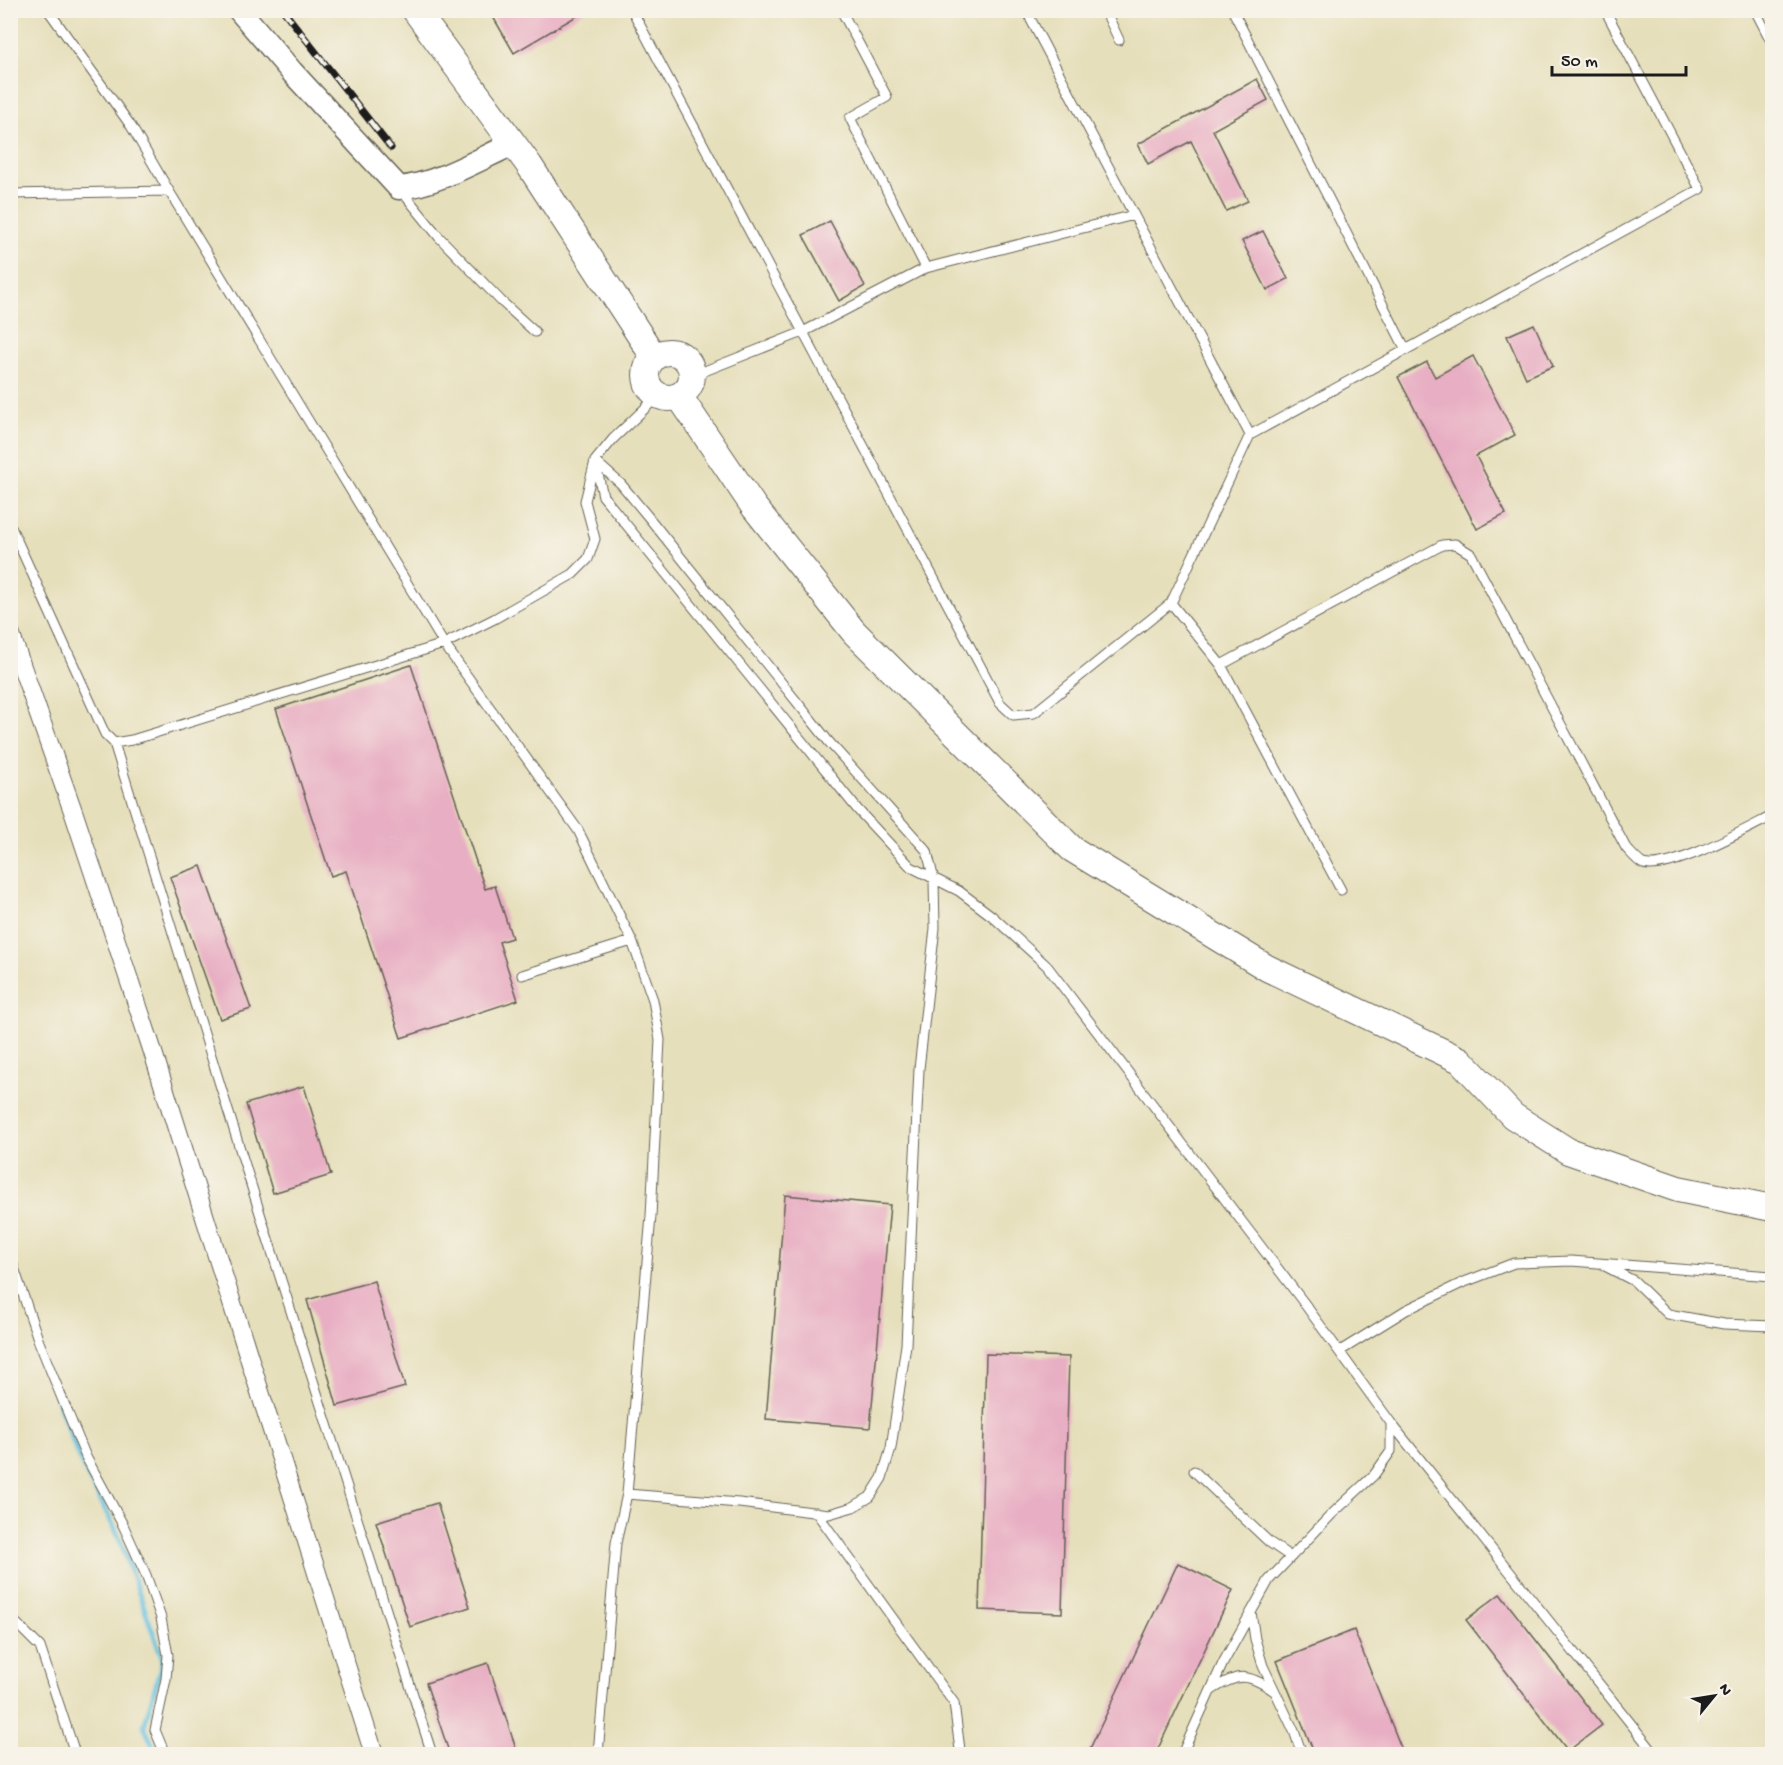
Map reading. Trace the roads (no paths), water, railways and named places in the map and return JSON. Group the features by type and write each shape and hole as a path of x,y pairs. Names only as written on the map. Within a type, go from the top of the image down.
{"main road":[{"path":"415,10 513,144 654,357"},
{"path":"661,353 676,353 688,362 676,389 648,386 645,378 649,363 661,353"},
{"path":"676,389 754,507 854,632 1072,849 1267,968 1460,1060 1513,1116 1568,1151 1678,1189 1773,1208"}],"street":[{"path":"239,10 292,72 407,191 513,144"},
{"path":"10,633 74,814 150,1043 374,1755"}],"lane":[{"path":"48,10 131,126 444,644 578,830 632,940 653,1000 660,1040 651,1216 627,1494 616,1543 598,1755"},
{"path":"632,10 1000,703 1013,715 1034,713 1171,603 1250,435 1700,189 1605,10"},
{"path":"841,10 886,97 850,118 926,268"},
{"path":"1028,10 1031,20 1250,435"},
{"path":"1105,10 1119,40"},
{"path":"1755,10 1773,43"},
{"path":"1234,13 1406,350"},
{"path":"10,194 170,190"},
{"path":"407,191 439,237 535,332"},
{"path":"114,743 154,733 444,644 494,619 573,574 588,559 595,539 585,501 596,461 613,439 676,389 803,332 926,268 1134,215"},
{"path":"596,461 621,484 643,510 829,742 927,851 934,880 935,928 919,1069 906,1345 891,1448 882,1478 870,1497 853,1507 829,1514 739,1503 627,1494"},
{"path":"596,461 603,496 858,810 911,867 959,891 992,916 1047,966 1340,1352 1391,1423 1655,1755"},
{"path":"10,525 105,734 114,743 267,1236 432,1755"},
{"path":"1221,665 1442,545 1455,544 1471,554 1626,848 1641,863 1655,865 1676,861 1773,816"},
{"path":"1171,603 1221,665 1341,890"},
{"path":"522,975 632,940"},
{"path":"10,1256 39,1342 86,1457 123,1525 146,1575 161,1618 168,1655 166,1679 155,1730 165,1755"},
{"path":"1340,1352 1406,1310 1462,1283 1514,1263 1571,1261 1773,1276"},
{"path":"1600,1263 1634,1281 1668,1314 1724,1324 1773,1326"},
{"path":"1182,1755 1223,1662 1269,1580 1332,1514 1374,1475 1391,1451 1391,1423"},
{"path":"1194,1471 1269,1542 1291,1557"},
{"path":"816,1512 954,1703 960,1750 963,1755"},
{"path":"1251,1612 1255,1639 1263,1666 1302,1755"},
{"path":"10,1617 40,1647 74,1750"},
{"path":"1212,1690 1228,1680 1244,1677 1259,1680 1276,1692"}],"waterway":[{"path":"10,1274 19,1297"},
{"path":"56,1396 81,1462 118,1535 163,1660 144,1726 157,1754"}],"railway":[{"path":"283,10 391,148"}]}
